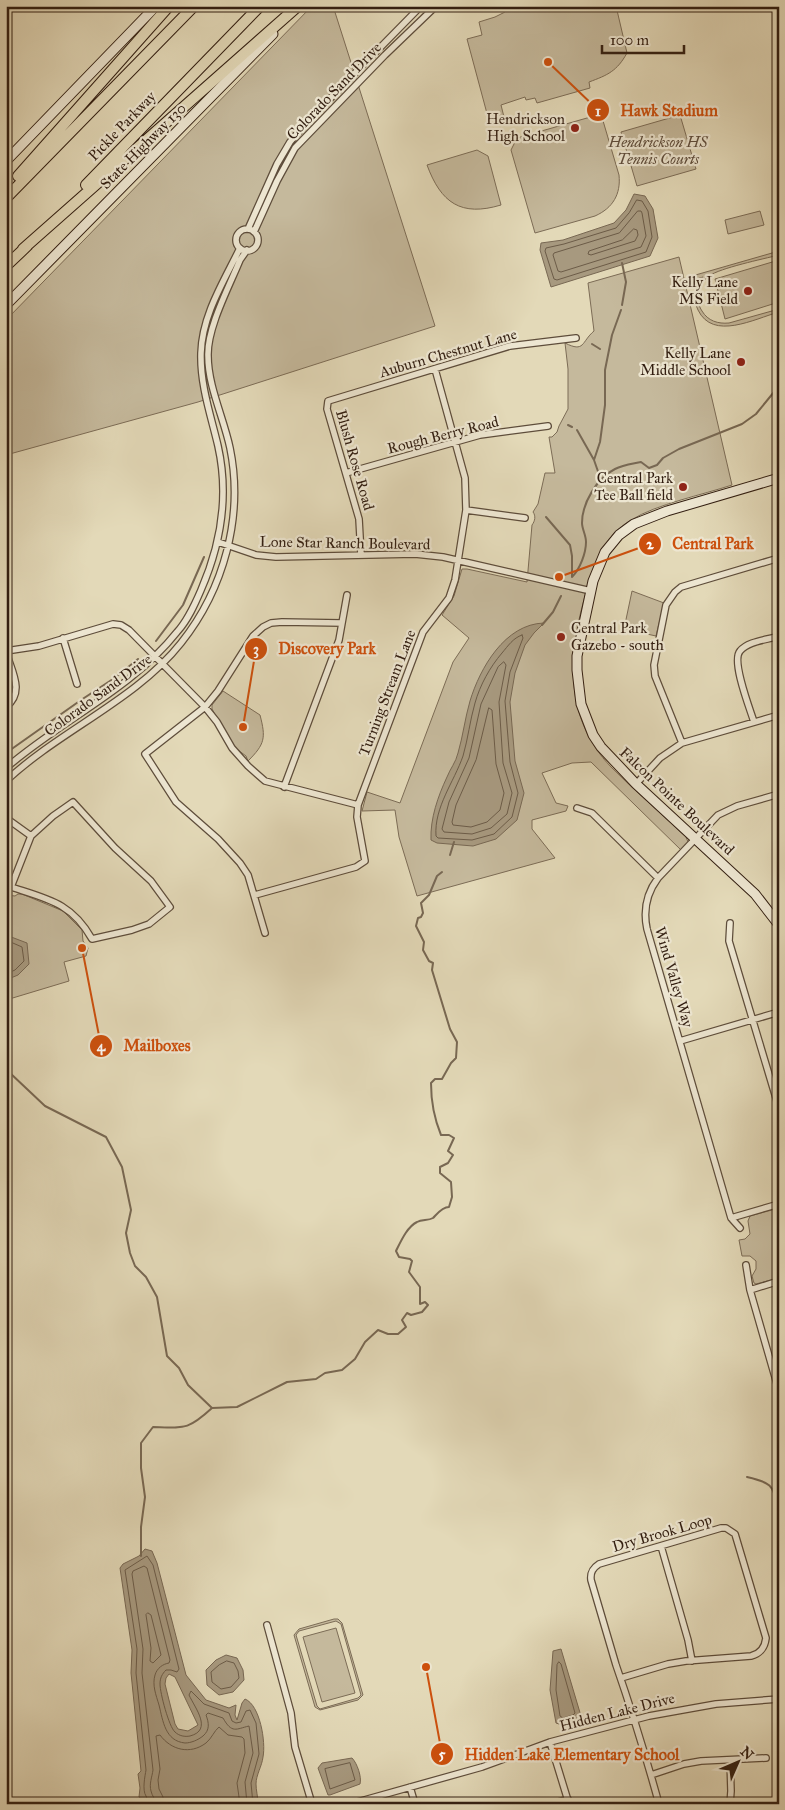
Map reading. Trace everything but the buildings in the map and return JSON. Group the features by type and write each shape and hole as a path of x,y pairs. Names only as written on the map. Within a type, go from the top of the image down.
{"highway":[{"path":"6,190 168,6"},
{"path":"6,198 194,6"},
{"name":"Pickle Parkway","path":"6,266 260,6"},
{"path":"23,249 299,6"}],"street":[{"path":"6,161 156,6"},
{"name":"State Highway 130","path":"6,305 299,6"},
{"name":"Colorado Sand Drive","path":"251,231 277,164 290,142 307,122 421,6"},
{"name":"Colorado Sand Drive","path":"251,231 295,148 429,10 436,6"},
{"path":"242,230 251,231 257,239 256,245 247,250 240,248 236,242 237,235 242,230"},
{"name":"Colorado Sand Drive","path":"6,768 127,681 156,657 178,632 194,604 218,542 223,495 218,445 207,408 201,354 204,327 240,248"},
{"name":"Colorado Sand Drive","path":"6,781 34,758 142,682 162,664 180,644 200,616 219,576 229,546 235,486 230,449 212,388 208,356 210,338 240,260 247,250"},
{"path":"203,337 210,338"},
{"name":"Auburn Chestnut Lane","path":"328,401 510,346 576,338"},
{"name":"Turning Stream Lane","path":"255,895 356,867 365,861 357,817 358,806 423,632 449,598 455,580 466,510 465,478 435,369"},
{"name":"Blush Rose Road","path":"328,401 327,409 359,520 361,555"},
{"name":"Rough Berry Road","path":"346,473 480,435 548,426"},
{"name":"Falcon Pointe Boulevard","path":"779,478 667,511 634,524 619,535 605,552 598,566 577,656 577,687 580,704 593,735 601,747 636,784 755,894 779,925"},
{"path":"466,510 525,518"},
{"name":"Lone Star Ranch Boulevard","path":"218,542 256,555 276,557 415,554 458,560 591,591"},
{"path":"682,744 655,676 654,665 666,606 675,592 681,587 779,558"},
{"path":"284,787 339,640 347,595"},
{"path":"265,933 248,875 240,863 218,839 176,802 145,754 205,707 218,691 249,642 263,627 271,623 282,622 342,623"},
{"path":"6,707 16,696 17,689 6,652 39,646 113,624 121,625 156,657 205,707 217,722 232,748 265,781 358,806"},
{"path":"754,722 738,668 737,655 749,645 779,636"},
{"path":"63,638 78,684"},
{"path":"636,784 660,758 682,744 779,715"},
{"name":"Wind Valley Way","path":"740,1228 731,1218 644,916 647,898 658,878 711,821 725,810 779,794"},
{"path":"74,802 115,848 152,881 170,907 148,924 132,930 92,939 84,924 63,906 11,887 31,836 53,816 74,802"},
{"path":"577,808 592,813 658,878"},
{"path":"6,818 31,836"},
{"path":"730,923 729,941 776,1091 778,1106"},
{"path":"680,1041 779,1012"},
{"path":"731,1218 779,1204"},
{"path":"746,1265 750,1290 779,1391"},
{"path":"750,1290 779,1281"},
{"name":"Dry Brook Loop","path":"621,1678 668,1664 756,1656 764,1648 766,1638 735,1534 732,1530 721,1528 599,1564 592,1570 590,1575 621,1678 651,1775 659,1804"},
{"path":"661,1546 688,1640 692,1661"},
{"path":"266,1624 291,1713 296,1747 312,1804"},
{"name":"Hidden Lake Drive","path":"350,1804 506,1759 550,1742 674,1710 716,1704 779,1699"},
{"path":"550,1742 569,1801 551,1804"},
{"path":"651,1775 684,1764 701,1761 766,1758"},
{"path":"730,1760 730,1804"},
{"path":"410,1787 416,1804"}],"green space":[{"path":"312,6 333,6 435,326 198,402 6,455 6,320"},
{"path":"509,6 572,6 573,8 580,6 616,6 627,53 620,64 611,72 589,82 590,88 537,103 535,98 526,100 525,97 501,105 504,117 489,121 467,39 482,35 479,22 505,12 505,8"},
{"path":"601,114 619,175 619,188 614,200 607,209 595,216 535,233 511,150 517,138"},
{"name":"Hendrickson HS Tennis Courts","path":"680,115 696,169 637,186 621,132"},
{"path":"477,150 488,156 501,205 475,209 464,208 454,204 439,189 427,165"},
{"path":"760,211 764,225 728,234 725,220"},
{"path":"779,251 779,255 732,267 709,276 702,283 698,298 704,314 710,319 721,323 729,323 779,309 779,312 735,325 713,324 705,319 696,306 695,297 696,289 703,277 693,280 692,276"},
{"path":"679,257 732,485 680,500 642,514 621,527 613,535 600,553 588,585 579,619 573,664 574,686 578,707 585,728 596,748 611,767 686,837 688,842 681,850 591,762 572,763 542,773 556,803 568,806 566,811 532,820 532,829 555,858 417,896 399,837 395,810 362,811 367,792 400,803 453,662 469,638 442,615 454,596 462,569 527,582 532,525 535,518 533,512 538,504 545,473 555,473 549,437 552,437 557,432 568,409 568,369 565,343 576,347 580,346 594,331 588,283"},
{"name":"Kelly Lane MS Field","path":"779,260 779,302 725,319 715,279"},
{"path":"632,591 664,603 656,636 624,629"},
{"path":"223,691 260,715 263,740 258,750 248,761 246,756 234,747 212,709 212,705"},
{"path":"18,894 63,911 82,930 83,941 88,948 86,956 64,962 69,981 6,1000 6,895 15,896"},
{"path":"779,1208 779,1278 756,1284 752,1276 756,1269 756,1261 750,1256 742,1256 739,1240 745,1239 750,1234 748,1221 750,1216"},
{"path":"334,1619 338,1619 342,1623 363,1695 358,1700 320,1710 315,1707 294,1635 299,1629","holes":["336,1621 341,1624 361,1695 358,1698 320,1709 317,1706 296,1635 299,1631"]},
{"path":"336,1628 355,1693 322,1702 303,1637"}],"water":[{"path":"634,194 645,196 653,209 658,238 650,256 551,287 540,250 541,243 563,240 614,223 626,210"},
{"path":"544,623 525,645 515,673 510,702 515,761 524,793 517,820 496,839 473,846 437,843 431,840 435,808 457,756 470,701 480,675 496,650 506,639 530,625"},
{"path":"6,935 27,943 29,964 18,975 6,980"},
{"path":"145,1549 152,1551 157,1563 186,1675 206,1700 229,1708 236,1705 235,1715 237,1720 245,1699 255,1708 264,1742 262,1760 256,1781 258,1804 149,1804 139,1797 138,1774 141,1771 131,1673 132,1650 120,1568 123,1564 139,1556","holes":["169,1674 175,1677 198,1725 188,1731 178,1729 175,1724 165,1684"]},
{"path":"561,1649 581,1716 580,1719 559,1724 556,1723 550,1690 553,1651"},
{"path":"226,1655 237,1658 243,1670 244,1680 233,1692 219,1695 207,1685 206,1670 216,1660"},
{"path":"352,1758 359,1770 360,1784 328,1795 318,1768 322,1763"}],"waterway":[{"path":"622,263 626,282 622,305"},
{"path":"601,480 594,460 600,442 605,405 605,370 612,335 621,310"},
{"path":"592,344 600,349"},
{"path":"572,577 582,561 586,546 582,523 585,507 592,492 602,478 621,466 641,462 649,468 657,465 663,458 679,449 742,424 756,414 774,392 779,380"},
{"path":"568,425 572,427"},
{"path":"577,430 594,460"},
{"path":"546,517 570,545 572,577"},
{"path":"156,641 183,605 204,557"},
{"path":"542,625 553,612 561,596"},
{"path":"6,753 116,677 138,659"},
{"path":"450,855 454,842"},
{"path":"141,1556 141,1527 145,1497 141,1468 141,1443 153,1427 172,1428 186,1426 212,1408 237,1407 287,1382 316,1379 325,1373 342,1370 355,1359 365,1342 378,1330 388,1334 398,1334 406,1327 402,1320 407,1313 411,1315 422,1312 428,1305 425,1302 420,1304 420,1287 409,1272 412,1261 399,1257 396,1251 413,1224 433,1218 442,1209 449,1207 452,1197 451,1182 440,1173 440,1167 448,1163 453,1155 448,1151 454,1138 449,1135 441,1135 433,1109 431,1083 435,1079 442,1079 456,1058 457,1042 450,1029 432,970 433,963 429,961 423,950 424,942 416,926 418,918 423,913 421,903 429,895 437,876 442,872"},
{"path":"6,1067 45,1106 106,1137 122,1167 131,1210 126,1233 130,1253 135,1266 146,1277 157,1297 167,1356 179,1368 188,1385 212,1408"},
{"path":"747,1477 767,1483 773,1490 779,1509"}],"place":[{"name":"Hawk Stadium","path":"548,62"},
{"name":"Hendrickson High School","path":"575,128"},
{"name":"Kelly Lane MS Field","path":"748,291"},
{"name":"Kelly Lane Middle School","path":"741,362"},
{"name":"Central Park Tee Ball field","path":"683,487"},
{"name":"Central Park","path":"559,577"},
{"name":"Central Park Gazebo - south","path":"561,637"},
{"name":"Discovery Park","path":"243,727"},
{"name":"Mailboxes","path":"82,948"},
{"name":"Hidden Lake Elementary School","path":"426,1667"}]}
